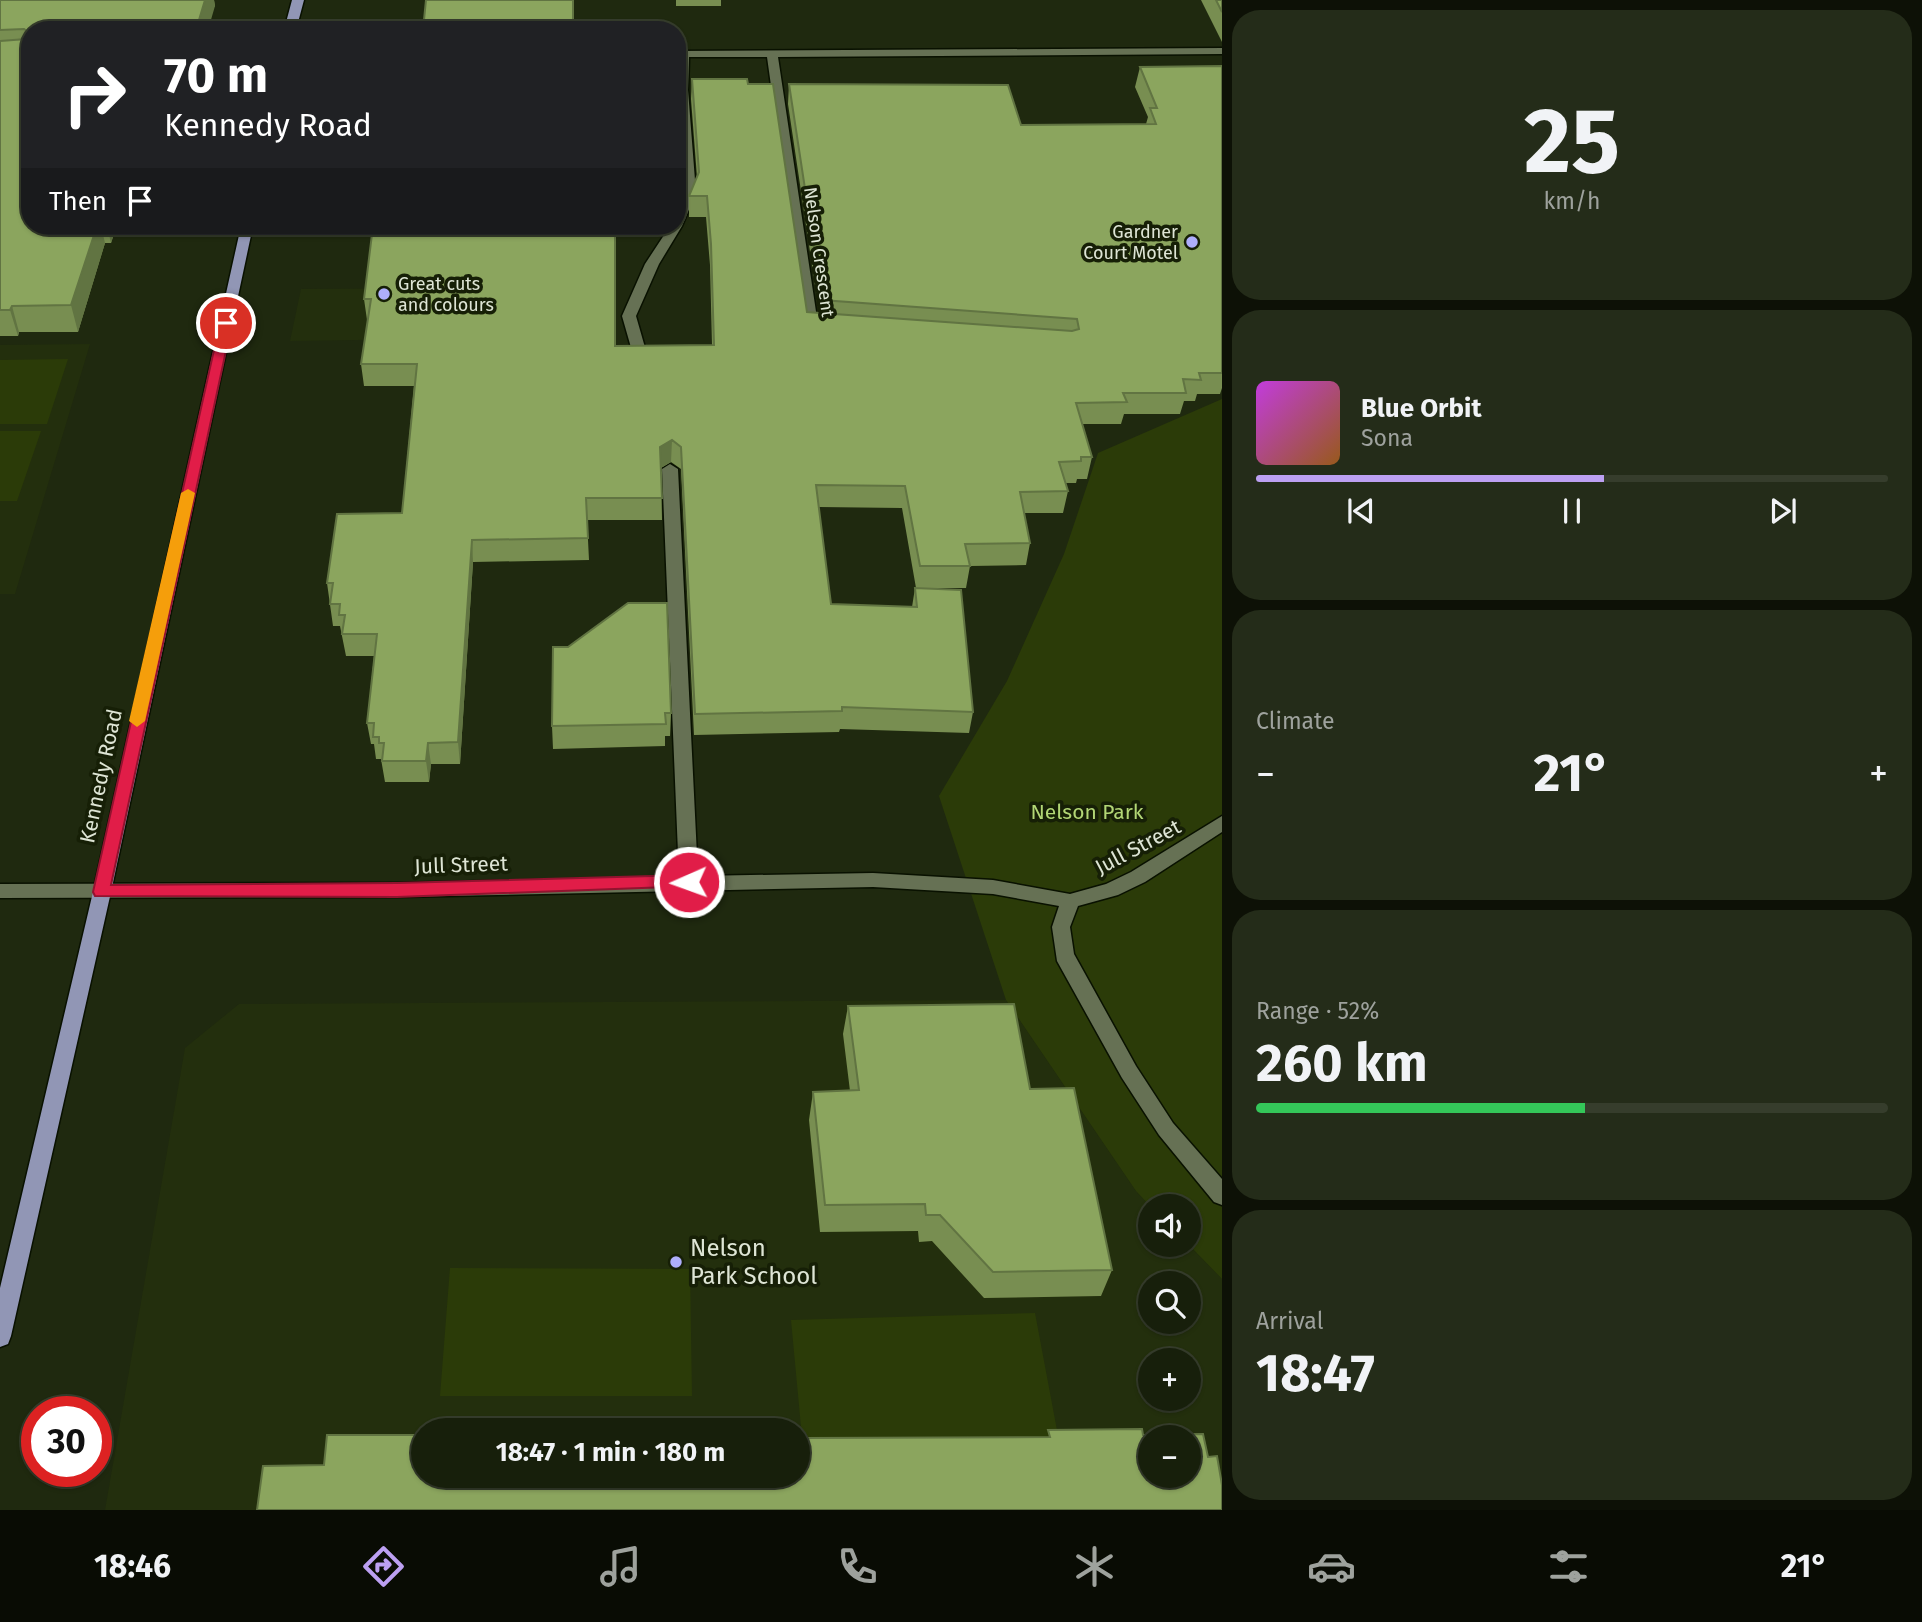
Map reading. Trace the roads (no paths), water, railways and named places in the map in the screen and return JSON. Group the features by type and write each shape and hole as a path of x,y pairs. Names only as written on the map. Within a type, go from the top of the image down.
{"main road":[{"path":"292,21 298,0"},
{"name":"Kennedy Road","path":"0,1336 102,892 245,235"}],"street":[{"path":"686,54 1222,51"},
{"name":"Nelson Crescent","path":"772,53 812,328 826,329"},
{"path":"686,142 690,193 686,203"},
{"path":"641,358 629,316 652,264 671,235"},
{"path":"670,469 689,882"},
{"name":"Jull Street","path":"0,891 397,890 689,882 923,881 993,887 1070,901 1111,890 1138,877 1222,823"},
{"path":"1070,901 1061,927 1064,955 1129,1072 1166,1129 1222,1195"}],"place":[{"name":"Gardner Court Motel","path":"1192,242"},
{"name":"Great cuts and colours","path":"384,294"},
{"name":"Nelson Park School","path":"676,1262"}],"park label":[{"name":"Nelson Park","path":"1087,812"}]}
